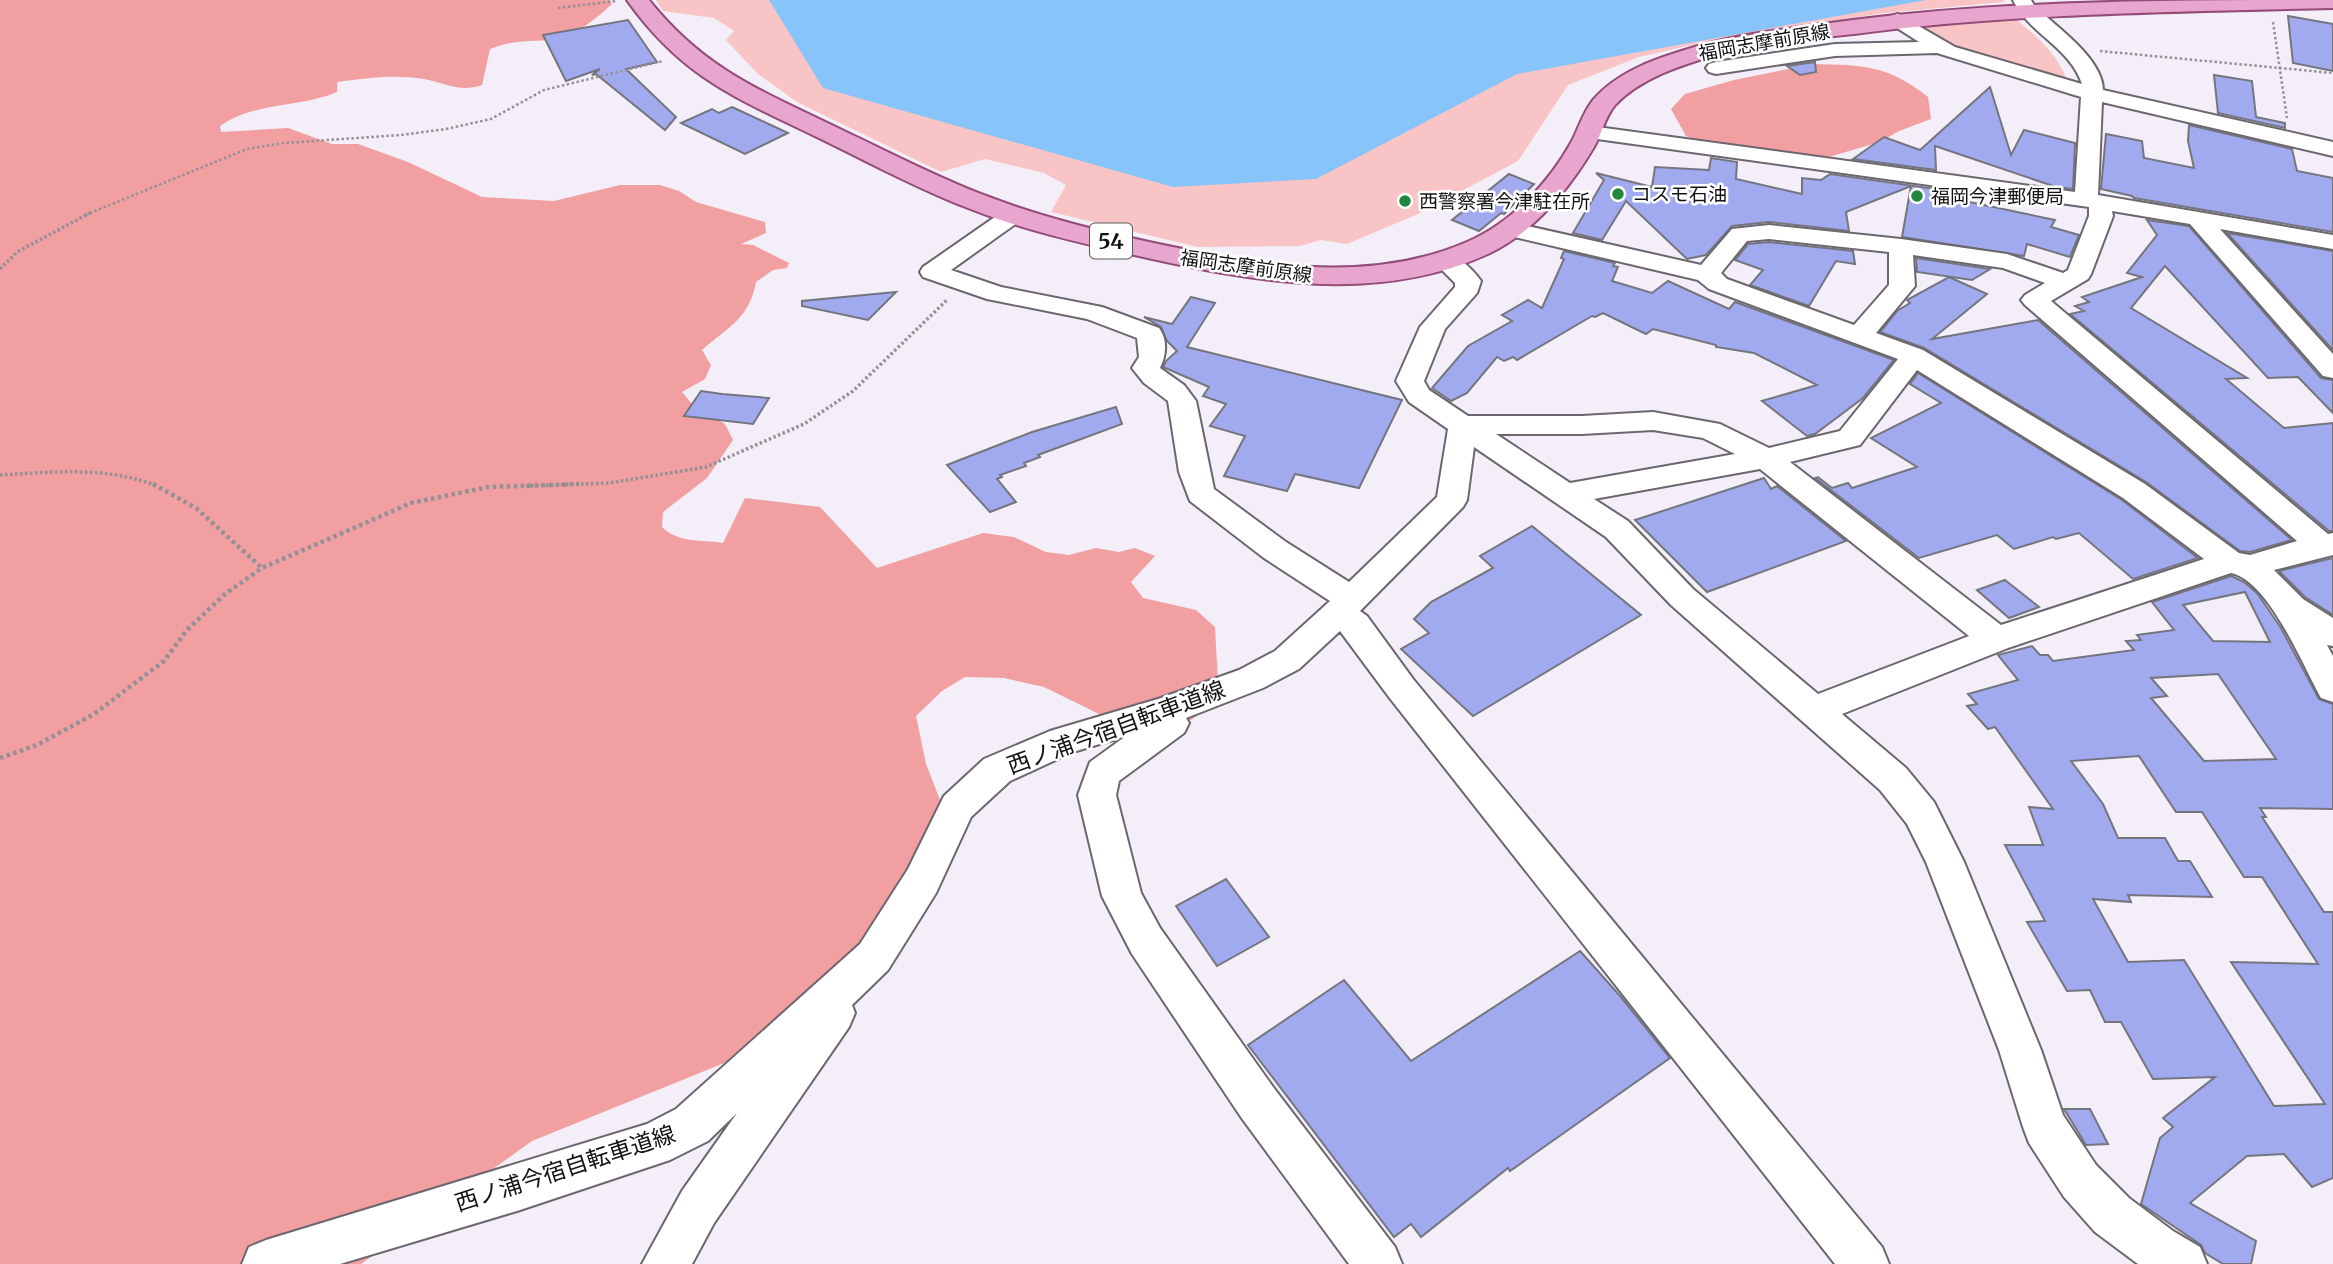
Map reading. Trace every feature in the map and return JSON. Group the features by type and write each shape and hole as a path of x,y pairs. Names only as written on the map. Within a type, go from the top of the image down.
{"main road":[{"name":"福岡志摩前原線","path":"638,0 687,55 719,77 945,189 1013,215 1070,232 1158,252 1295,276 1338,278 1400,270 1444,260 1483,246 1534,209 1575,159 1590,132 1598,108 1619,88 1646,72 1708,50 1898,20 2025,5 2333,2"}],"street":[{"path":"2025,5 2070,48 2088,71 2093,85 2090,93 2093,202 2101,216 2078,274 2035,300 2327,544"},
{"path":"1898,20 1948,51 2090,93 2333,149"},
{"path":"1716,68 1835,50 1940,47"},
{"path":"1590,132 2093,202 2333,242"},
{"path":"1013,215 932,272 1028,301 1062,304 1093,312 1150,334 1152,357 1146,368 1150,377 1177,390 1182,401 1201,494 1344,606 1401,688 1865,1264"},
{"path":"2199,220 2333,370"},
{"path":"1510,229 1707,274 1718,284 1914,356 2134,491 2240,564 2291,607 2333,634"},
{"path":"1707,274 1740,234 1769,232 2007,261 2065,282"},
{"path":"1860,335 1902,286 1901,246"},
{"path":"1444,260 1468,281 1468,288 1433,327 1410,381 1419,396 1617,529 1682,597 1893,779 1921,813 1945,862 2020,1050 2045,1127 2080,1181 2112,1215 2156,1248 2183,1264"},
{"path":"1568,494 1766,458 1850,438 1914,356"},
{"path":"1464,425 1582,425 1653,421 1710,429 1766,458 1996,639"},
{"name":"西ノ浦今宿自転車道線","path":"266,1264 642,1148 692,1125 874,957 922,881 957,807 997,770 1063,741 1165,711 1251,679 1287,660 1452,500 1464,425"},
{"path":"1815,710 1996,639 2240,564 2327,544"},
{"path":"2291,607 2333,689"},
{"path":"1165,711 1171,723 1103,773 1097,795 1122,897 1146,941 1257,1102 1378,1264"},
{"path":"666,1264 698,1207 874,957"}],"path":[{"path":"558,8 624,0"},
{"path":"2270,4 2290,139"},
{"path":"2070,48 2333,73"},
{"path":"0,269 17,252 82,216 247,149 284,143 401,135 491,119 544,90 687,55"},
{"path":"0,758 37,745 94,714 164,661 187,630 225,594 262,568 411,503 488,487 609,483 706,467 804,424 853,391 964,283"},
{"path":"0,475 97,471 144,479 187,501 262,568"}],"shaded area":[{"path":"0,0 610,0 612,4 601,14 563,37 517,42 490,49 482,85 460,88 403,77 337,82 337,92 308,101 247,113 220,126 221,132 288,128 332,144 358,144 408,162 482,197 554,201 620,185 660,185 679,191 696,202 765,222 766,233 741,244 753,245 789,263 787,268 773,270 756,282 753,295 743,313 702,350 711,365 705,379 682,392 692,404 725,424 733,440 707,478 663,512 662,527 683,538 723,543 745,498 820,507 877,568 983,533 1014,537 1046,552 1069,555 1096,548 1119,552 1135,548 1155,556 1131,582 1143,598 1196,610 1215,627 1218,683 1214,704 1191,720 1103,716 1044,687 1004,678 965,677 942,691 916,716 926,764 940,800 925,846 855,952 739,1057 532,1141 361,1264 0,1264"},
{"path":"656,0 2005,2 1884,13 1709,41 1639,57 1568,85 1518,161 1418,214 1347,244 1321,240 1300,246 1198,247 1051,212 1066,185 1044,173 985,159 941,172 797,102 758,74 726,40 734,31 714,18 663,11"},
{"path":"2014,18 2047,48 2060,65 2069,85 1951,49 1916,27"},
{"path":"1813,64 1861,66 1900,78 1928,97 1931,119 1899,131 1880,142 1815,161 1707,145 1686,136 1671,109 1685,94 1734,80"}],"water":[{"path":"769,0 1926,0 1517,74 1316,179 1173,187 823,88"}],"building":[{"path":"2288,16 2333,24 2333,71 2293,63"},
{"path":"628,20 657,62 626,69 676,117 665,130 596,74 592,75 600,69 566,81 543,35"},
{"path":"1815,62 1816,72 1800,75 1787,66"},
{"path":"2214,75 2252,81 2256,117 2285,123 2285,128 2218,113"},
{"path":"1990,87 2011,155 2024,130 2075,143 2073,189 2056,187 1935,146 1936,170 1853,159 1884,137 1920,150"},
{"path":"732,107 788,133 745,154 681,123 712,109 719,113"},
{"path":"2189,125 2292,149 2297,171 2333,178 2333,232 2134,198 2101,189 2106,134 2142,141 2144,158 2194,168 2188,141"},
{"path":"1711,158 1737,162 1736,179 1802,194 1802,178 1821,180 1830,174 1936,189 1936,195 2055,220 2051,227 2079,235 2070,257 2027,244 2024,256 1902,237 1911,186 1846,212 1849,231 1769,222 1732,226 1706,255 1687,259 1626,201 1602,240 1573,233 1604,180 1596,173 1652,187 1655,167 1709,170"},
{"path":"1509,174 1534,184 1504,214 1501,213 1479,231 1452,220"},
{"path":"2147,220 2189,226 2321,378 2333,380 2333,413 2298,377 2268,378 2165,266 2131,308 2247,378 2226,379 2284,428 2333,423 2333,531 2329,531 2070,314 2084,311 2075,306 2089,302 2082,297 2142,277 2127,273 2157,235"},
{"path":"2227,233 2333,251 2333,350"},
{"path":"1769,242 1853,251 1855,264 1836,261 1809,306 1750,285 1763,270 1735,260 1748,244"},
{"path":"1564,251 1615,263 1613,266 1618,267 1612,281 1652,293 1668,281 1729,309 1735,302 1894,360 1863,398 1815,434 1807,436 1762,401 1817,385 1754,353 1716,347 1653,329 1646,334 1603,313 1592,316 1517,360 1513,357 1504,361 1497,357 1467,393 1451,401 1432,388 1468,346 1512,321 1502,315 1528,300 1542,308 1564,259 1561,258"},
{"path":"1916,258 1990,269 1972,280 1917,272"},
{"path":"1949,277 1987,294 1932,339 2038,320 2292,540 2250,552 2240,551 2146,482 1924,348 1880,332 1897,311 1910,303 1907,300"},
{"path":"896,292 868,320 802,306 802,301"},
{"path":"1191,297 1215,303 1187,347 1402,400 1359,488 1295,474 1287,491 1224,476 1245,436 1210,426 1226,404 1203,396 1209,387 1163,367 1177,351 1167,341 1161,327 1144,317 1172,324"},
{"path":"1918,373 2122,500 2198,558 2133,579 2079,533 2056,539 2053,537 2014,549 1997,535 1919,558 1815,478 1818,477 1832,488 1848,483 1852,488 1917,467 1871,438 1941,403 1910,384"},
{"path":"701,391 769,398 753,424 684,416"},
{"path":"1116,407 1122,424 1038,455 1040,457 1024,463 1026,466 1000,475 1002,477 997,479 1016,502 990,512 947,465 1032,432"},
{"path":"1764,478 1771,489 1777,486 1846,541 1707,592 1635,520"},
{"path":"1532,526 1641,615 1473,716 1401,649 1429,633 1414,619 1431,602 1493,568 1480,556"},
{"path":"2333,558 2333,615 2305,597 2279,571"},
{"path":"2231,576 2244,582 2257,593 2281,628 2319,699 2333,704 2333,809 2260,808 2266,817 2262,817 2324,912 2333,912 2333,1178 2312,1187 2284,1154 2247,1156 2190,1203 2256,1241 2251,1264 2223,1264 2205,1253 2201,1245 2141,1204 2160,1138 2173,1127 2163,1118 2215,1077 2153,1079 2121,1022 2105,1022 2090,990 2067,991 2027,922 2045,921 2005,845 2043,845 2029,807 2053,809 1995,727 1988,729 1967,706 1977,704 1968,694 2018,680 1998,655 2032,646 2040,655 2048,655 2053,661 2134,650 2126,641 2141,640 2137,635 2174,630 2152,602","holes":["2245,592 2270,642 2213,641 2183,605","2218,674 2276,759 2204,761 2151,698 2167,696 2151,678","2139,756 2176,812 2202,812 2244,877 2262,877 2318,964 2231,962 2325,1104 2274,1106 2184,960 2128,962 2093,899 2131,902 2128,895 2212,897 2190,861 2178,861 2165,838 2118,838 2103,804 2071,761"]},
{"path":"2005,580 2039,607 2009,618 1977,590"},
{"path":"1226,879 1269,937 1217,966 1176,906"},
{"path":"1580,951 1670,1058 1510,1171 1508,1168 1421,1237 1411,1224 1394,1237 1248,1045 1344,980 1411,1061"},
{"path":"2064,1109 2090,1109 2108,1144 2086,1145"}],"place":[{"name":"コスモ石油","path":"1618,194"},
{"name":"福岡今津郵便局","path":"1917,196"},
{"name":"西警察署今津駐在所","path":"1405,201"}]}
